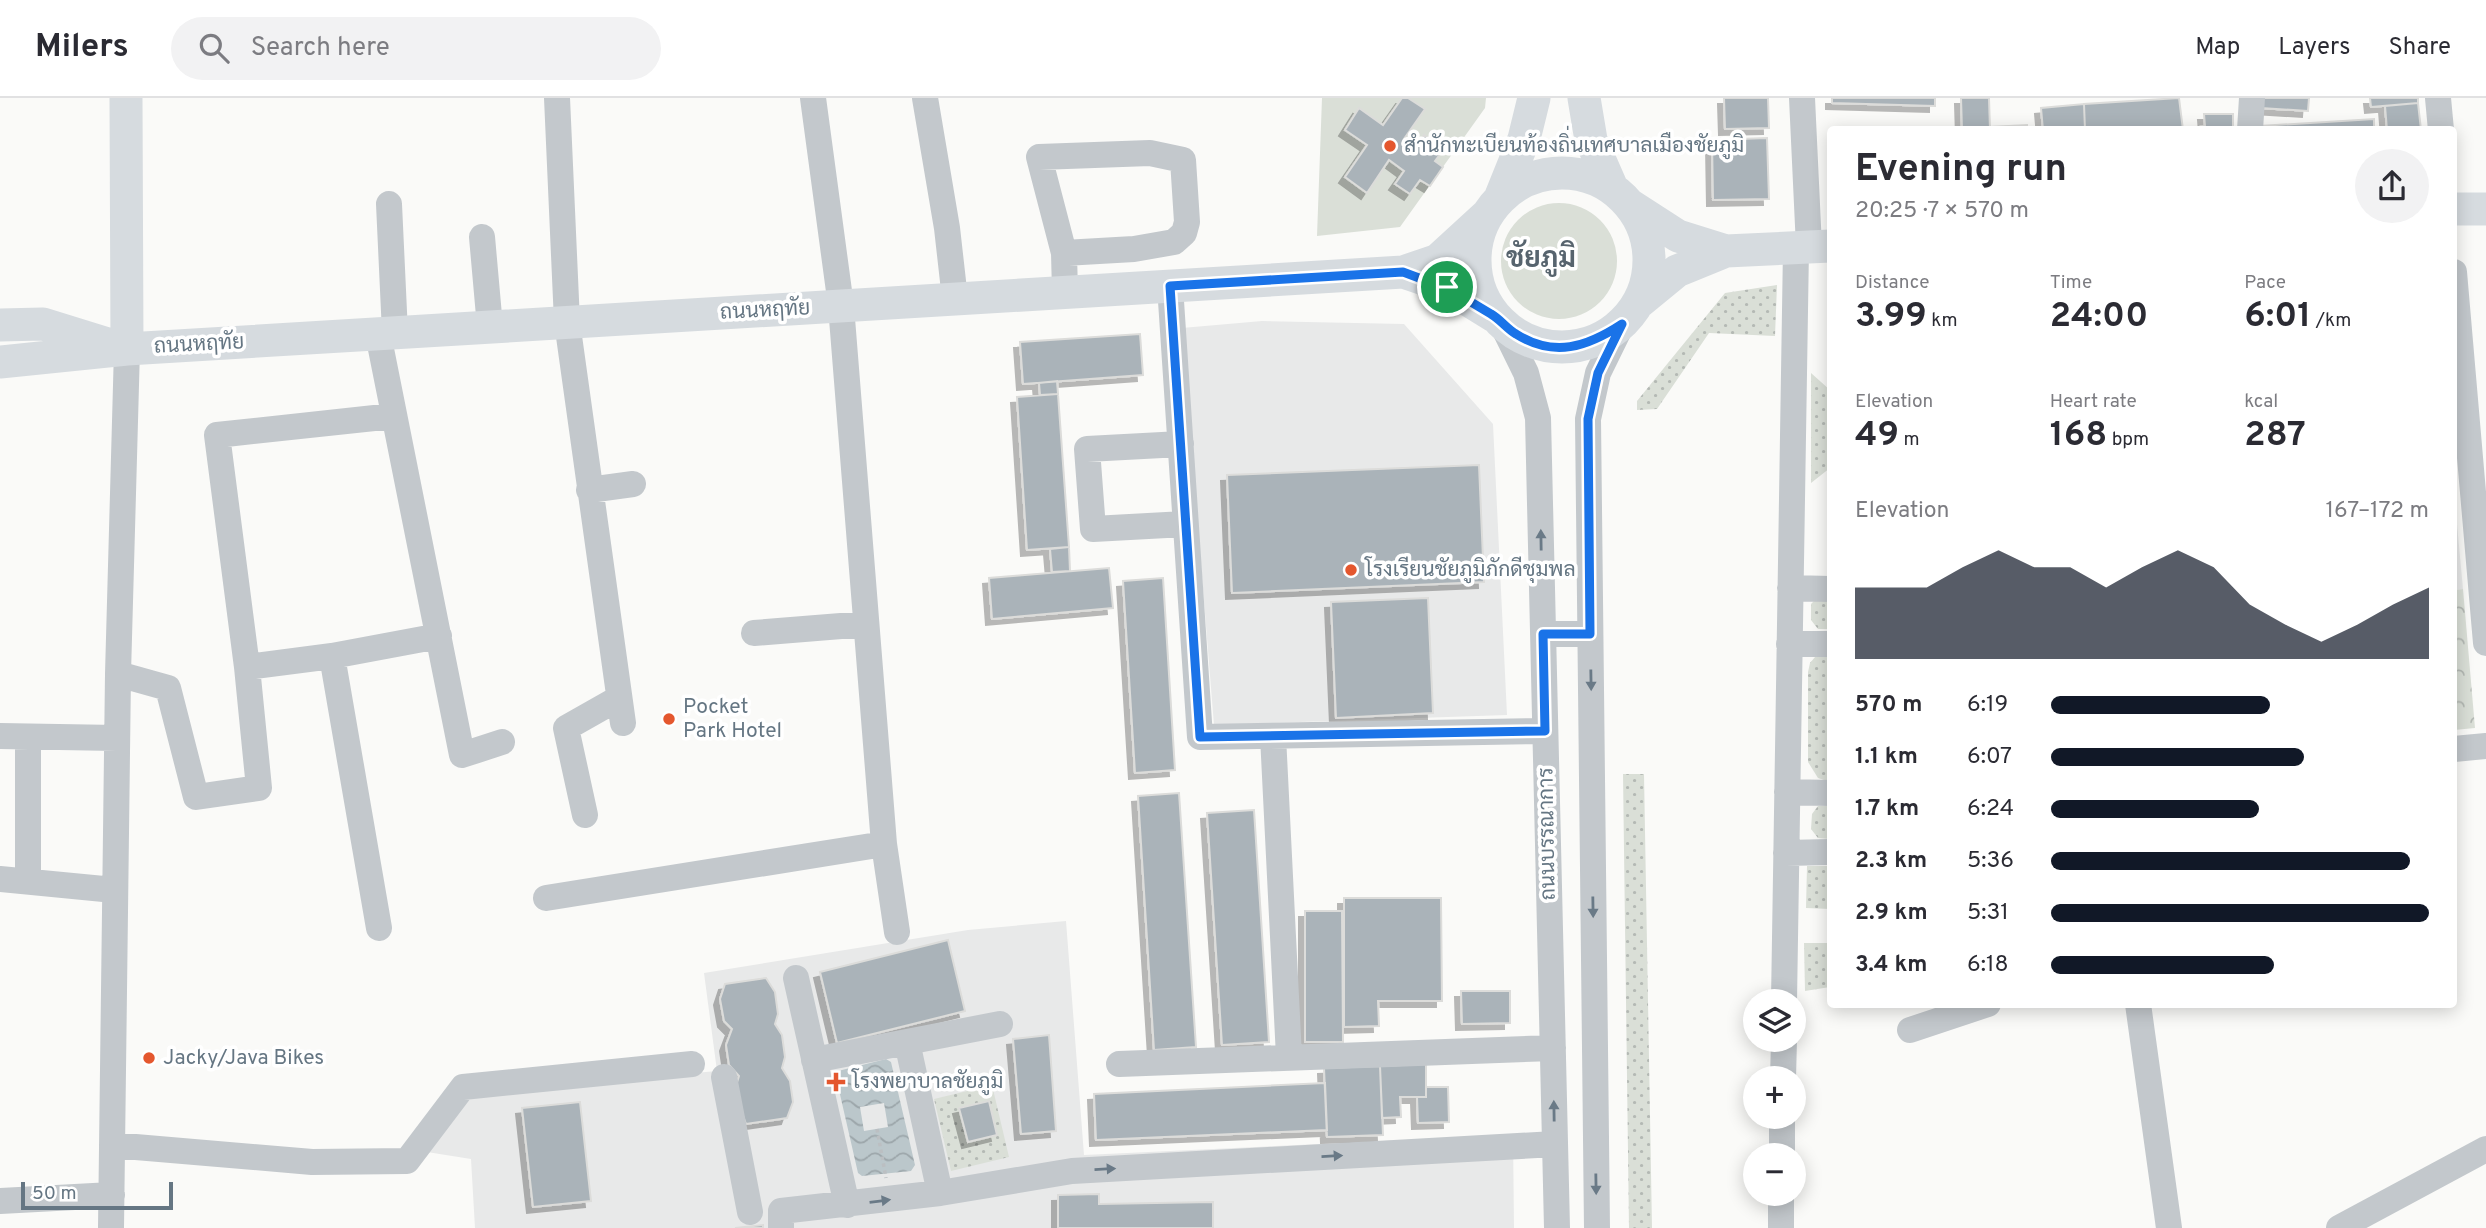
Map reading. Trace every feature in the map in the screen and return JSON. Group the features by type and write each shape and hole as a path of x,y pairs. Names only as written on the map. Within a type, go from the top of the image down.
{"main road":[{"path":"0,307 43,324 127,349 126,98"},
{"path":"1534,98 1524,139 1477,239 1474,264 1480,291 1497,319 1515,334 1541,345 1570,348 1598,340 1677,271 1726,251 1812,247"},
{"path":"1584,98 1591,140 1621,197 1643,228 1648,252 1647,279 1630,314"},
{"path":"1494,206 1521,182 1543,174 1566,172 1589,177 1678,236 1726,251"},
{"name":"ถนนหฤทัย","path":"0,362 127,349 1403,272 1438,260 1494,206"},
{"path":"2457,209 2486,209"},
{"name":"ถนนหฤทัย","path":"1403,272 1447,287 1497,319"},
{"path":"0,325 43,324"},
{"path":"0,347 43,359"}],"street":[{"path":"557,98 567,322 621,711 566,728 585,815"},
{"path":"813,98 841,306 884,844 897,932"},
{"path":"925,98 947,228 954,299"},
{"path":"1784,989 1790,588 1812,247 1802,98"},
{"path":"2250,126 2252,98"},
{"path":"2438,98 2441,126"},
{"path":"1064,253 1134,249 1174,242 1184,233 1187,222 1183,160 1150,153 1039,157 1064,253 1065,292"},
{"path":"389,204 386,334 393,416 462,755 502,742"},
{"path":"482,237 490,327"},
{"path":"1170,286 1200,737 1545,731"},
{"path":"2457,287 2474,371 2459,409 2486,633"},
{"path":"1597,1228 1588,419 1598,373 1630,314"},
{"name":"ถนนบรรณาการ","path":"1497,319 1526,373 1538,418 1557,1228"},
{"path":"111,1228 114,890 127,349"},
{"path":"118,674 168,688 196,797 259,788 247,667 217,435 393,416"},
{"path":"1181,444 1087,449 1093,529 1185,524"},
{"path":"589,490 633,484"},
{"path":"1790,588 1827,589"},
{"path":"754,634 866,624"},
{"path":"1543,634 1590,634"},
{"path":"247,667 332,656 439,636"},
{"path":"1789,644 1827,644"},
{"path":"332,656 379,928"},
{"path":"0,736 117,738"},
{"path":"1273,736 1289,1057"},
{"path":"28,737 28,880"},
{"path":"2457,749 2486,746"},
{"path":"1787,792 1827,793"},
{"path":"546,898 884,844"},
{"path":"1786,852 1827,852"},
{"path":"0,879 114,890"},
{"path":"1550,949 1594,947"},
{"path":"796,978 847,1205"},
{"path":"1910,1030 1977,1008"},
{"path":"2139,1008 2169,1228"},
{"path":"814,1060 1000,1024"},
{"path":"907,1042 940,1193"},
{"path":"1119,1064 1553,1048"},
{"path":"112,1145 312,1161 407,1161 463,1087 692,1064"},
{"path":"724,1077 750,1212"},
{"path":"781,1228 781,1211 940,1193 1072,1171 1555,1144"},
{"path":"2339,1228 2486,1149"},
{"path":"0,1201 112,1195"},
{"path":"1781,1206 1781,1228"}],"path":[{"path":"877,1129 885,1174"}],"shaded area":[{"name":"โรงเรียนชัยภูมิภักดีชุมพล","path":"1262,321 1404,324 1493,424 1507,715 1214,725 1182,328"},
{"path":"2457,524 2463,589 2457,590"},
{"name":"โรงพยาบาลชัยภูมิ","path":"1066,921 1084,1155 1513,1135 1514,1228 475,1228 471,1159 427,1152 470,1093 717,1071 704,973 968,930"}],"green space":[{"path":"1322,98 1486,98 1485,108 1400,227 1317,236"},
{"path":"1559,203 1581,207 1600,220 1613,239 1617,261 1613,283 1600,302 1581,315 1559,319 1537,315 1518,302 1505,283 1501,261 1505,239 1518,220 1537,207"},
{"path":"1777,285 1775,336 1709,333 1657,409 1637,410 1637,401 1725,293"},
{"path":"1811,373 1827,387 1827,470 1811,483"},
{"path":"2463,589 2475,728 2457,730 2457,590"},
{"path":"1819,596 1827,596 1827,629 1818,629 1811,620 1811,604"},
{"path":"1827,655 1827,781 1818,778 1808,762 1808,672 1815,657"},
{"path":"1623,774 1644,774 1652,1228 1629,1228"},
{"path":"1818,806 1827,806 1827,839 1818,838 1811,829 1812,814"},
{"path":"1807,866 1827,866 1827,909 1806,908"},
{"path":"1804,943 1827,943 1827,987 1805,989"},
{"path":"992,1085 1009,1157 951,1171 934,1099"}],"water":[{"path":"886,1059 891,1062 915,1165 911,1171 862,1176 858,1173 836,1077 838,1071","holes":["884,1103 888,1127 864,1131 860,1107"]}],"building":[{"name":"สำนักทะเบียนท้องถิ่นเทศบาลเมืองชัยภูมิ","path":"1402,98 1408,98 1425,109 1404,139 1416,147 1424,135 1444,149 1435,161 1443,167 1430,186 1420,180 1410,194 1395,184 1404,171 1389,160 1367,193 1345,177 1367,145 1345,130 1359,108 1383,125"},
{"path":"1724,98 1768,98 1769,128 1725,129"},
{"path":"1832,98 1935,98 1935,106 1832,103"},
{"path":"1961,98 1989,98 1990,126 1962,126"},
{"path":"2179,98 2182,126 2085,126 2084,104"},
{"path":"2262,98 2309,98 2308,111 2261,108"},
{"path":"2370,98 2418,98 2418,103 2371,107"},
{"path":"2418,103 2421,126 2387,126 2385,106"},
{"path":"2084,104 2085,126 2043,126 2041,108"},
{"path":"2204,114 2233,114 2233,126 2205,126"},
{"path":"2374,119 2374,126 2260,126"},
{"path":"1767,138 1769,199 1713,200 1712,140"},
{"path":"1140,334 1143,375 1023,384 1020,342"},
{"path":"1057,381 1058,394 1040,395 1039,383"},
{"path":"1058,394 1069,547 1027,550 1017,397"},
{"path":"1479,465 1484,582 1232,593 1227,475"},
{"path":"1069,547 1070,571 1052,572 1050,549"},
{"path":"1109,568 1113,608 992,619 989,578"},
{"path":"1163,578 1175,770 1135,773 1123,581"},
{"path":"1428,598 1433,713 1336,718 1331,602"},
{"path":"1179,793 1196,1047 1154,1050 1138,796"},
{"path":"1254,810 1269,1042 1222,1045 1207,813"},
{"path":"1344,898 1441,898 1442,1001 1378,1001 1379,1026 1344,1027"},
{"path":"1305,911 1342,911 1343,1042 1305,1042"},
{"path":"948,940 965,1011 837,1043 820,972"},
{"path":"766,978 775,992 778,1014 775,1024 782,1035 785,1057 782,1068 790,1081 793,1102 787,1118 746,1124 734,1092 739,1076 729,1065 726,1045 732,1029 724,1021 720,999 725,984"},
{"path":"1461,991 1510,991 1510,1023 1462,1024"},
{"path":"1049,1035 1056,1131 1021,1134 1013,1039"},
{"path":"1426,1064 1426,1097 1400,1097 1401,1117 1382,1118 1380,1066"},
{"path":"1380,1066 1383,1135 1327,1137 1324,1068"},
{"path":"1325,1083 1327,1130 1096,1140 1094,1094"},
{"path":"1426,1087 1448,1087 1449,1122 1418,1123 1417,1097 1426,1097"},
{"path":"989,1101 997,1135 968,1142 959,1108"},
{"path":"580,1102 591,1201 533,1207 522,1108"},
{"path":"1099,1194 1099,1204 1213,1202 1213,1228 1058,1228 1058,1195"},
{"path":"763,1225 763,1228 735,1228"}],"place":[{"name":"สำนักทะเบียนท้องถิ่นเทศบาลเมืองชัยภูมิ","path":"1390,146"},
{"name":"โรงเรียนชัยภูมิภักดีชุมพล","path":"1351,570"},
{"name":"Pocket Park Hotel","path":"669,719"},
{"name":"Jacky/Java Bikes","path":"149,1058"},
{"name":"โรงพยาบาลชัยภูมิ","path":"836,1082"}],"district":[{"name":"ชัยภูมิ","path":"1541,260"}],"route":[{"path":"1403,272 1447,287 1494,316 1515,334 1541,345 1570,348 1598,340 1622,324 1598,373 1588,419 1590,634 1543,634 1545,731 1200,737 1170,286 1403,272"}]}
